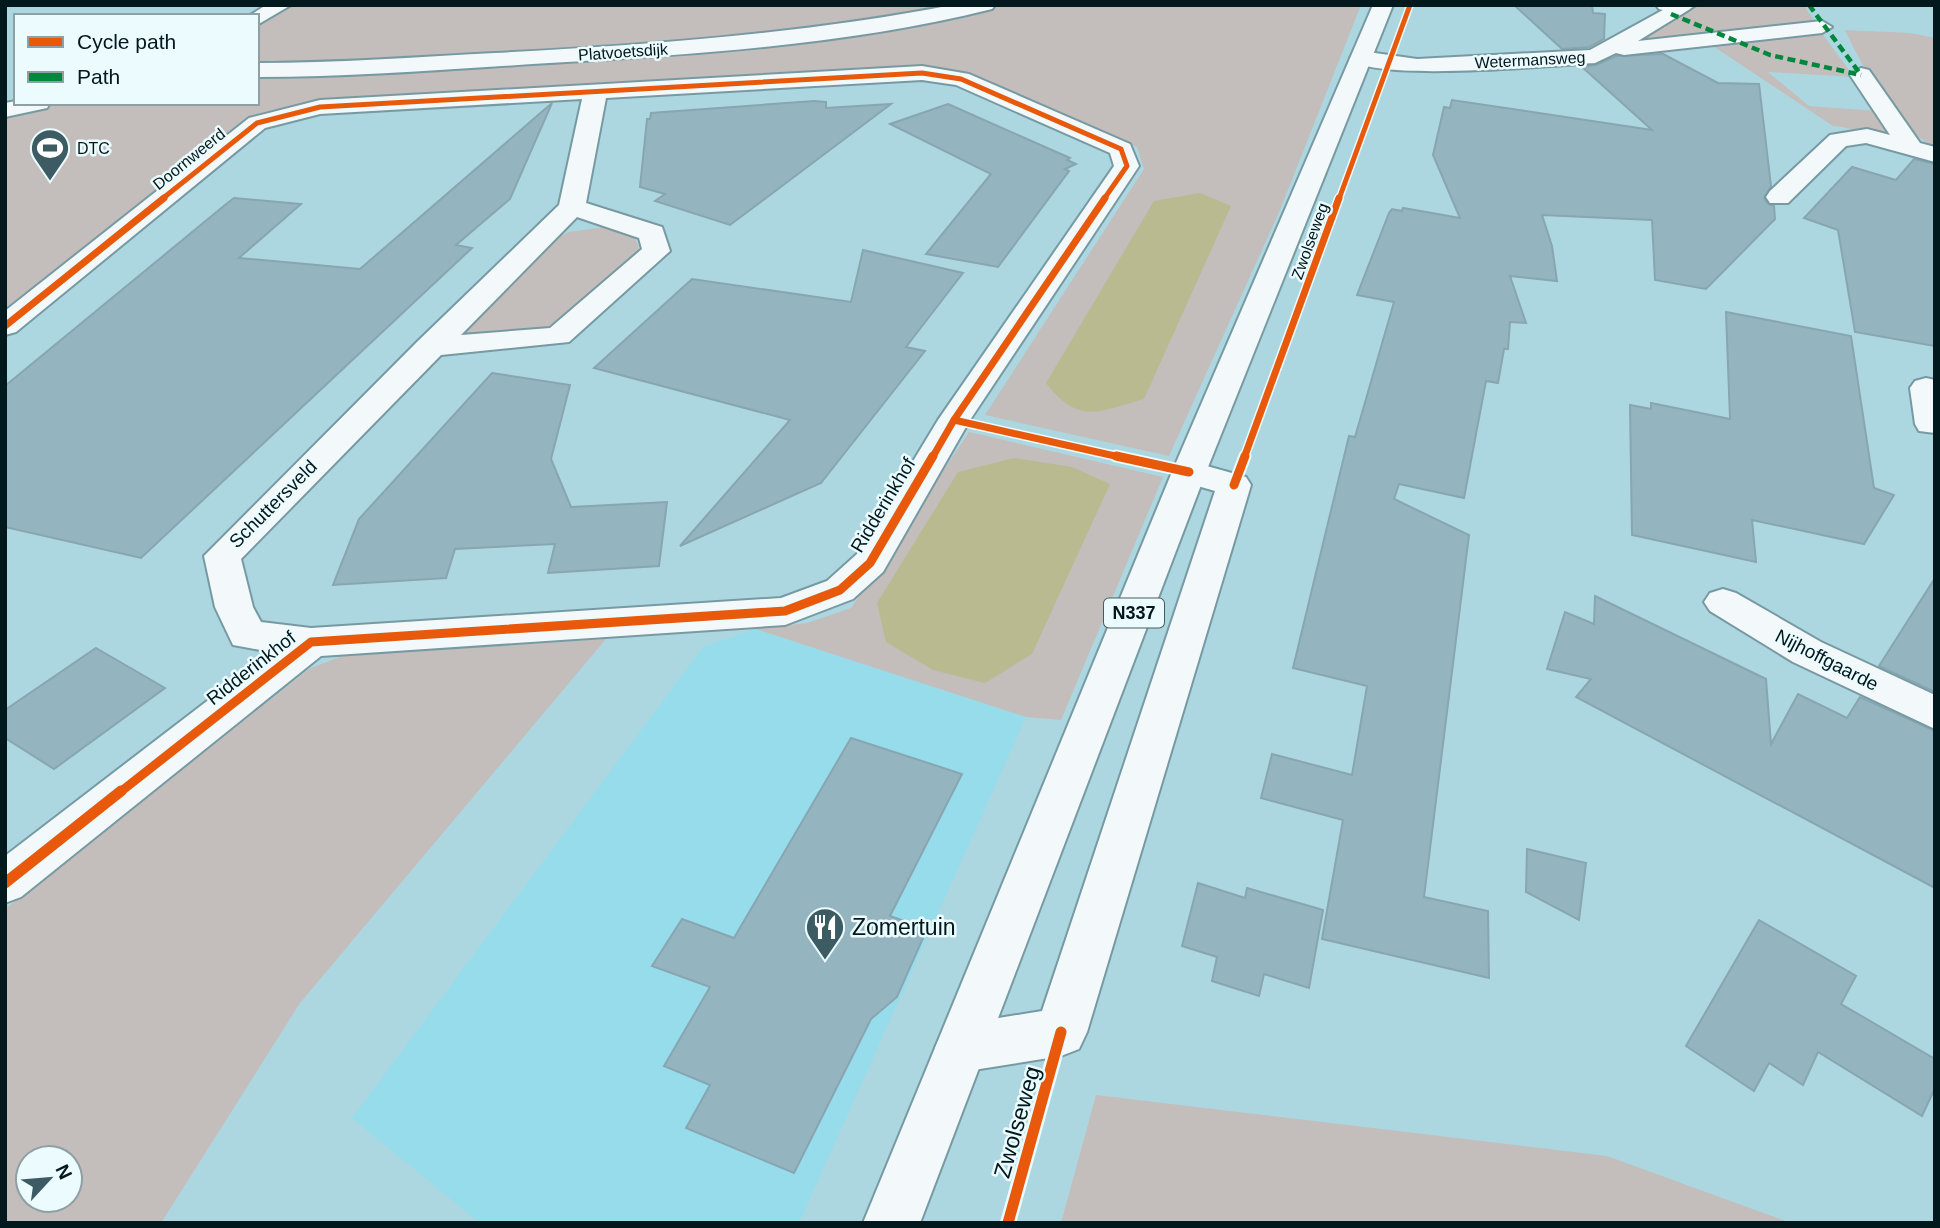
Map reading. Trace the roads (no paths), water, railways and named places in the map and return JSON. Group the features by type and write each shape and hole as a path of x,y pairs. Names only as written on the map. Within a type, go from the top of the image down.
{"street":[{"path":"259,18 281,5"},
{"name":"Platvoetsdijk","path":"259,70 331,70 631,52 760,41 894,24 985,5"},
{"name":"Zwolseweg","path":"891,1223 1189,472 1383,5"},
{"name":"Wetermansweg","path":"1361,58 1417,66 1595,56 1608,51 1677,6"},
{"path":"1608,51 1822,27"},
{"name":"Ridderinkhof","path":"5,883 312,642 785,611 840,590 870,563 954,420 1127,166 1121,149 961,79 922,73 595,93"},
{"path":"1861,75 1911,148"},
{"path":"429,347 558,336 656,251 652,233 572,207 595,93"},
{"name":"Doornweerd","path":"5,326 257,123 320,107 595,93"},
{"path":"5,110 29,105"},
{"path":"1779,197 1839,140 1867,136 1935,155"},
{"name":"Schuttersveld","path":"312,642 247,635 234,607 222,556 572,207"},
{"path":"1931,424 1926,388 1935,390"},
{"name":"Zwolseweg","path":"961,1048 1061,1032 1234,485 1189,472"},
{"name":"Nijhoffgaarde","path":"1723,602 1807,652 1935,713"}],"place":[{"name":"DTC","path":"50,182"},
{"name":"Zomertuin","path":"825,961"}]}
